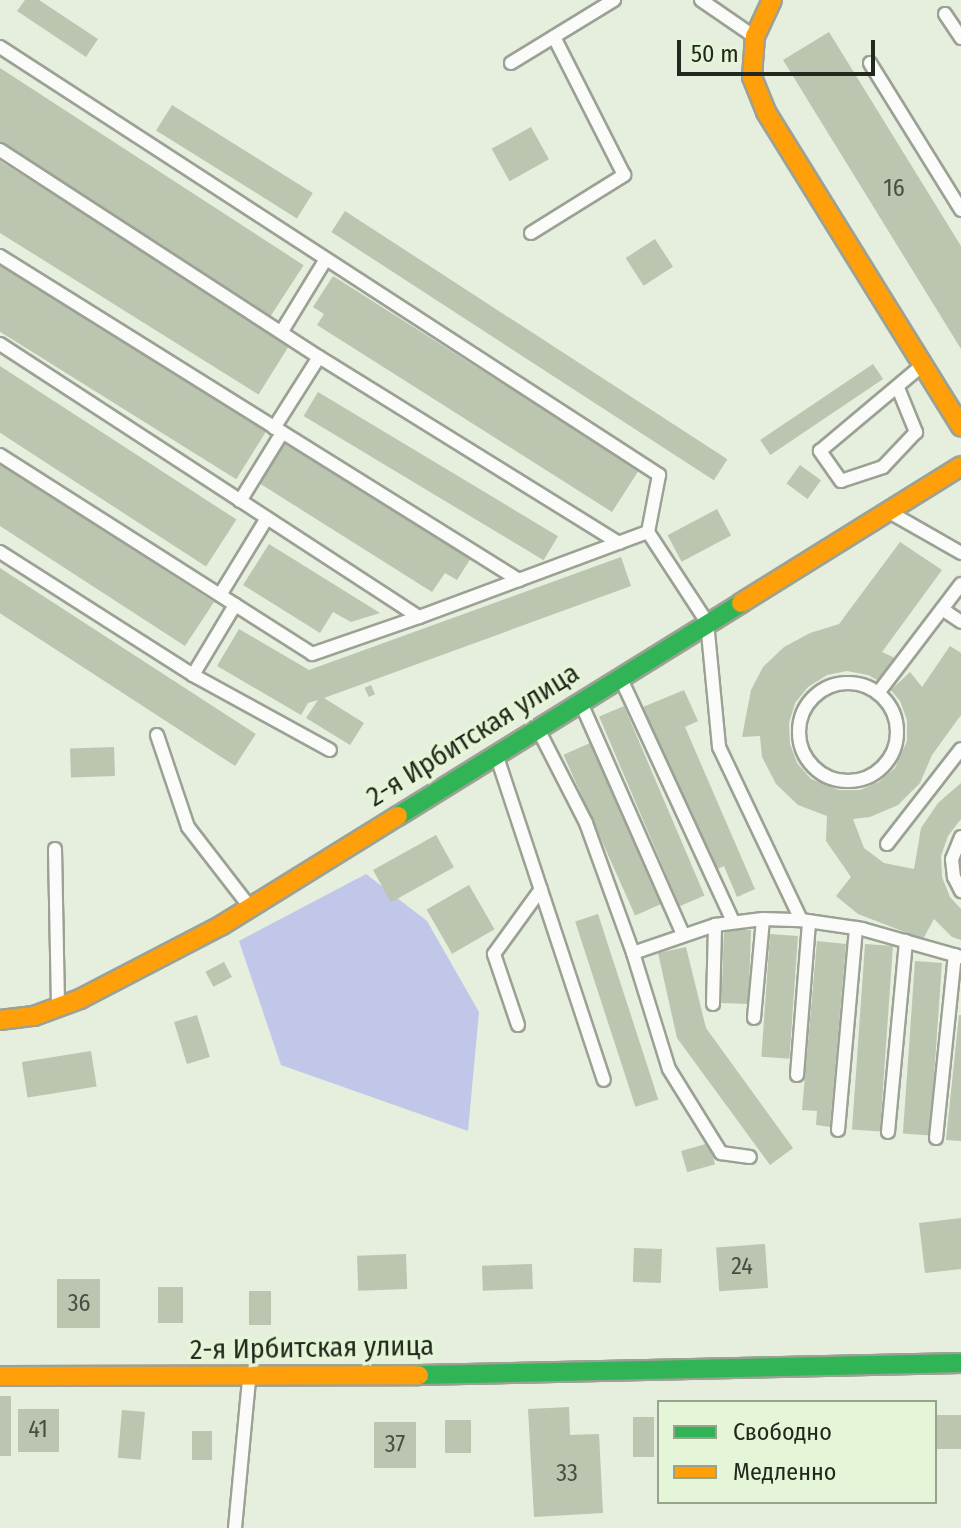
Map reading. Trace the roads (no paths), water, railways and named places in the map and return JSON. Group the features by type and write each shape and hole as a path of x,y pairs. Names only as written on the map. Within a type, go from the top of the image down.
{"street":[{"path":"772,0 755,36 752,77 766,112 961,426"},
{"name":"2-я Ирбитская улица","path":"0,1020 34,1016 58,1007 196,939 961,466"},
{"name":"2-я Ирбитская улица","path":"0,1376 249,1377 961,1363"}],"lane":[{"path":"511,63 614,0"},
{"path":"701,0 755,36"},
{"path":"945,14 961,38"},
{"path":"531,233 624,175 554,37"},
{"path":"0,47 659,475 648,532 707,622 719,747 805,920 797,1075"},
{"path":"870,63 961,210"},
{"path":"0,150 319,357 619,543"},
{"path":"0,256 519,580"},
{"path":"282,331 326,259"},
{"path":"0,344 419,617"},
{"path":"240,501 319,357"},
{"path":"898,388 916,432 883,467 841,481 820,451 922,365"},
{"path":"0,455 312,654 648,532"},
{"path":"887,511 961,553"},
{"path":"220,595 267,518"},
{"path":"0,552 193,675 330,750"},
{"path":"878,693 961,584"},
{"path":"193,675 235,605"},
{"path":"942,609 961,622"},
{"path":"620,677 733,921"},
{"path":"844,683 861,684 878,693 896,719 897,736 890,757 879,770 864,778 847,781 820,772 807,760 800,744 799,727 803,711 813,697 827,687 844,683"},
{"path":"580,701 683,934"},
{"path":"538,728 586,823 633,953 669,1069 721,1153 750,1157"},
{"path":"157,735 188,827 250,907"},
{"path":"887,844 961,749"},
{"path":"496,754 604,1080"},
{"path":"961,837 952,859 954,877 961,891"},
{"path":"55,849 58,1007"},
{"path":"518,1025 494,954 541,889"},
{"path":"754,1018 763,919"},
{"path":"633,953 715,925 763,919 805,920 856,928 958,956 936,1138"},
{"path":"713,1004 715,925"},
{"path":"838,1130 856,928"},
{"path":"888,1132 906,941"},
{"path":"235,1528 249,1377"}]}
